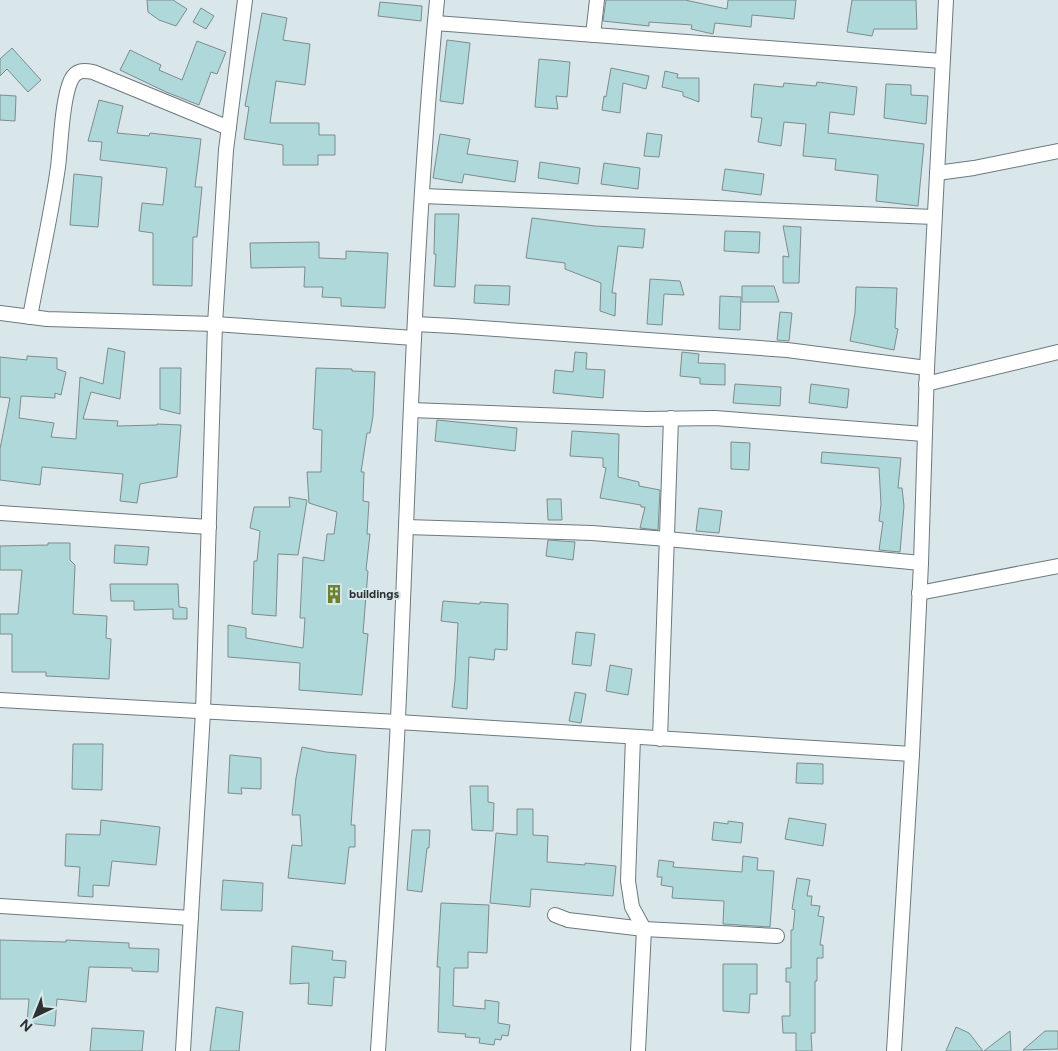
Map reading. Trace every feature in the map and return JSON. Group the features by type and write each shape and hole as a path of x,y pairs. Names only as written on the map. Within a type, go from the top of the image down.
{"street":[{"path":"183,1051 203,712 215,324 226,150 245,0"},
{"path":"378,1051 398,722 422,196 437,0"},
{"path":"593,35 597,0"},
{"path":"894,1051 912,754 921,563 926,384 946,0"},
{"path":"435,23 942,61"},
{"path":"30,317 58,169 67,93 72,78 77,72 84,70 93,72 229,128"},
{"path":"937,173 974,168 1058,151"},
{"path":"422,196 934,217"},
{"path":"0,313 30,317 415,331 452,326 787,350 927,368"},
{"path":"926,384 1058,352"},
{"path":"412,410 645,419 715,418 924,434"},
{"path":"660,739 671,418"},
{"path":"0,513 209,527"},
{"path":"406,527 592,533 921,563"},
{"path":"919,593 1058,566"},
{"path":"0,700 398,722 912,754"},
{"path":"633,737 628,881 632,908 644,929 638,1051"},
{"path":"0,906 191,918"},
{"path":"555,915 568,920 644,929 777,936"}],"building":[{"path":"147,0 173,0 187,9 176,26 159,20 148,12"},
{"path":"606,0 685,0 727,9 728,0 796,0 794,19 752,15 751,27 715,23 713,34 691,29 692,25 649,22 649,26 603,21"},
{"path":"852,0 916,0 917,29 874,29 872,36 847,32"},
{"path":"380,2 422,6 421,21 378,16"},
{"path":"201,8 214,16 206,29 193,22"},
{"path":"262,13 287,18 283,40 310,44 305,85 276,81 270,123 319,123 319,135 335,135 335,155 318,155 318,165 283,165 283,145 244,139 249,107 245,106"},
{"path":"447,40 470,43 463,104 440,101"},
{"path":"197,41 226,52 217,74 211,72 199,105 120,70 130,50 161,65 159,70 182,80"},
{"path":"12,48 41,80 28,92 7,69 0,76 0,59"},
{"path":"539,59 570,62 567,97 556,96 558,109 535,107"},
{"path":"611,68 649,76 646,89 623,83 620,113 602,110"},
{"path":"665,71 678,74 677,78 699,78 699,102 683,96 683,92 662,87"},
{"path":"817,82 857,87 854,115 830,112 828,133 924,144 918,206 876,201 878,175 835,170 836,159 803,156 806,124 784,122 781,146 758,142 762,118 751,117 754,84 783,87 784,83 816,86"},
{"path":"886,84 911,85 911,95 928,96 926,124 884,118"},
{"path":"0,95 16,96 15,121 0,120"},
{"path":"99,100 123,106 117,133 149,136 150,133 201,139 195,187 202,187 197,237 193,237 192,286 153,285 153,233 139,231 142,203 163,205 167,168 100,160 102,142 88,141"},
{"path":"647,133 662,135 659,157 644,156"},
{"path":"440,134 470,139 467,154 518,161 515,182 464,174 462,183 433,178"},
{"path":"540,162 580,168 578,184 538,178"},
{"path":"604,163 640,168 638,189 601,184"},
{"path":"725,169 764,174 761,195 722,190"},
{"path":"74,174 102,177 98,227 70,225"},
{"path":"435,214 459,214 455,287 434,286 436,254 434,254"},
{"path":"532,218 595,226 645,229 643,248 618,246 612,293 616,293 615,316 600,311 601,283 565,269 565,263 526,258"},
{"path":"783,226 801,227 799,283 783,283 783,256 789,257"},
{"path":"725,231 760,232 759,253 724,251"},
{"path":"319,242 319,258 346,259 346,251 388,253 385,308 341,306 341,298 322,297 323,287 304,287 305,267 251,268 250,243"},
{"path":"650,279 680,281 684,295 664,294 662,325 647,324"},
{"path":"475,285 510,286 509,305 474,303"},
{"path":"742,286 774,286 779,302 742,302"},
{"path":"856,287 897,288 895,328 898,329 894,350 850,341 855,313"},
{"path":"720,296 741,297 740,330 719,329"},
{"path":"780,312 792,313 789,341 777,340"},
{"path":"108,348 125,352 120,399 91,392 83,419 118,421 117,426 181,425 177,477 140,484 137,503 120,501 123,474 42,467 40,485 0,480 0,449 10,398 0,397 0,357 27,360 27,356 57,358 57,369 66,372 61,395 55,393 55,398 21,396 19,418 54,423 51,437 76,439 80,377 103,384"},
{"path":"575,352 587,353 586,369 605,370 603,398 553,393 555,370 573,372"},
{"path":"682,352 699,354 698,363 725,364 725,385 700,384 700,378 680,376"},
{"path":"160,368 181,368 180,414 160,409"},
{"path":"316,368 375,372 373,416 370,433 367,433 361,472 364,472 363,501 369,502 367,534 370,534 363,633 368,634 362,695 299,690 300,663 228,657 228,625 246,628 246,638 303,648 305,618 300,618 303,557 324,561 327,534 334,534 337,512 309,503 307,472 321,472 322,430 313,429"},
{"path":"735,384 781,387 780,406 733,403"},
{"path":"811,384 849,389 847,408 809,403"},
{"path":"437,420 517,428 515,451 435,441"},
{"path":"572,431 619,434 618,477 639,482 639,486 660,490 658,530 640,528 645,507 600,498 606,468 603,467 603,458 570,456"},
{"path":"731,442 750,443 749,470 731,469"},
{"path":"822,452 901,458 898,488 902,488 904,506 900,552 879,550 883,522 879,521 881,504 879,468 821,463"},
{"path":"289,497 307,500 298,555 278,554 276,616 252,614 254,561 257,561 260,531 250,528 254,507 290,507"},
{"path":"547,499 561,499 562,520 548,520"},
{"path":"699,508 722,511 719,533 696,531"},
{"path":"548,540 575,542 573,560 546,556"},
{"path":"48,543 70,543 70,560 75,565 73,614 107,616 106,638 111,639 109,679 46,676 46,672 12,672 12,634 0,634 0,614 18,614 22,570 0,570 0,546 48,545"},
{"path":"115,545 149,547 147,565 114,563"},
{"path":"110,584 178,584 179,607 187,608 187,619 173,619 173,609 134,610 134,601 111,601"},
{"path":"443,601 508,604 507,650 495,649 494,660 469,657 467,709 452,707 458,623 441,621"},
{"path":"576,632 595,634 591,666 572,664"},
{"path":"610,665 632,669 628,695 606,691"},
{"path":"575,692 586,694 581,723 569,721"},
{"path":"73,744 103,744 102,790 72,789"},
{"path":"302,747 356,755 351,825 355,825 355,847 349,847 345,884 288,878 292,845 302,846 300,815 292,815"},
{"path":"230,755 261,758 261,789 241,788 242,794 228,793"},
{"path":"797,763 823,764 823,784 796,783"},
{"path":"470,786 488,786 488,802 494,803 493,831 472,830"},
{"path":"517,809 533,809 533,835 548,836 547,862 616,866 613,896 531,889 530,907 490,903 496,833 517,835"},
{"path":"789,818 826,824 823,846 785,839"},
{"path":"101,820 160,827 156,865 112,861 109,886 93,885 93,897 78,896 80,867 65,866 66,834 100,835"},
{"path":"728,821 743,823 741,843 712,840 714,822 728,824"},
{"path":"412,830 430,830 422,892 407,890"},
{"path":"743,856 758,858 757,870 774,871 770,927 723,924 724,901 672,898 673,887 661,885 662,877 657,877 659,860 674,862 673,867 742,872"},
{"path":"797,878 810,880 807,896 812,896 811,905 820,906 818,916 824,917 820,945 823,945 823,958 817,958 815,1033 811,1033 812,1051 796,1051 796,1033 783,1033 782,1016 790,1016 790,982 786,982 786,968 791,968 791,930 793,930 795,910 792,909"},
{"path":"223,880 263,883 262,911 221,910"},
{"path":"441,903 489,905 487,953 468,952 468,968 454,968 453,1006 485,1009 485,1000 499,1002 498,1023 510,1025 508,1036 502,1035 501,1040 495,1039 494,1045 479,1043 480,1038 465,1037 466,1034 438,1032 440,967 437,967"},
{"path":"0,940 66,942 66,940 129,943 129,948 159,949 158,972 132,971 132,968 89,967 86,1002 57,999 55,1026 27,1023 29,999 0,999"},
{"path":"292,946 333,951 332,960 346,961 345,978 334,977 332,1006 308,1004 309,983 290,984"},
{"path":"723,964 757,964 757,994 750,994 749,1013 723,1011"},
{"path":"216,1007 243,1012 239,1051 210,1051"},
{"path":"956,1027 969,1033 983,1051 946,1051"},
{"path":"92,1028 144,1031 142,1051 90,1051"},
{"path":"1010,1031 1011,1051 984,1051"},
{"path":"1045,1031 1058,1031 1058,1049 1023,1050"}],"place":[{"name":"buildings","path":"334,594"}]}
